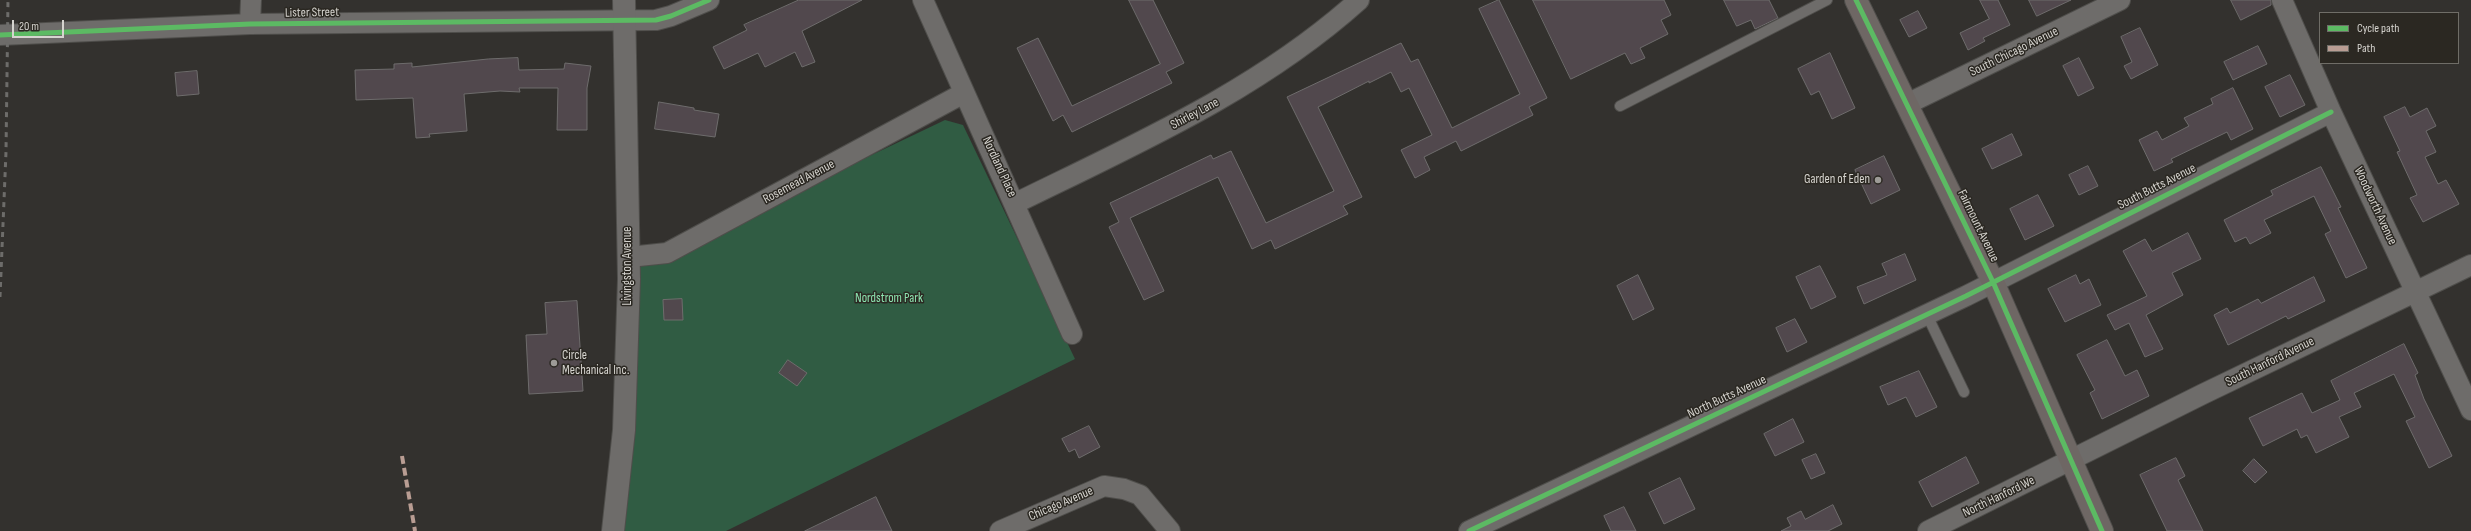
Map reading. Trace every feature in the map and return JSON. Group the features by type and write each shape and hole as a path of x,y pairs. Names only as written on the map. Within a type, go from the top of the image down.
{"main road":[{"name":"Fairmount Avenue","path":"1856,0 1908,104 1993,282 2070,461 2102,531"}],"street":[{"path":"250,24 251,0"},
{"name":"Lister Street","path":"0,35 624,10 656,20 671,16 709,0"},
{"name":"Nordland Place","path":"923,0 964,93 1016,203 1072,334"},
{"name":"Shirley Lane","path":"1016,203 1210,107 1302,48 1359,0"},
{"name":"South Chicago Avenue","path":"1908,104 2120,0"},
{"name":"Woodworth Avenue","path":"2282,0 2332,112 2471,410"},
{"name":"Livingston Avenue","path":"613,531 624,430 629,257 624,10"},
{"name":"Rosemead Avenue","path":"629,257 667,253 964,93"},
{"name":"South Butts Avenue","path":"1993,282 2332,112"},
{"name":"South Hanford Avenue","path":"2070,461 2203,394 2471,265"},
{"name":"North Butts Avenue","path":"1469,531 1927,315 1993,282"},
{"name":"North Hanford We","path":"1928,531 2070,461"},
{"name":"Chicago Avenue","path":"1000,531 1104,486 1124,489 1140,495 1170,531"}],"lane":[{"path":"1620,106 1827,0"},
{"path":"1927,315 1964,392"}],"green space":[{"name":"Nordstrom Park","path":"945,120 963,125 1075,359 726,531 622,531 639,266"}],"building":[{"path":"799,0 862,0 802,31 815,62 802,67 795,52 765,67 758,53 724,69 713,47 747,30 744,25"},
{"path":"1129,0 1153,0 1184,63 1166,72 1172,83 1072,132 1063,115 1053,121 1017,48 1038,38 1072,106 1160,64"},
{"path":"1499,0 1547,98 1529,107 1533,115 1461,151 1456,141 1424,157 1430,170 1415,178 1401,150 1432,135 1409,88 1401,92 1391,72 1369,83 1369,81 1318,107 1362,197 1343,206 1348,214 1275,249 1271,240 1252,249 1218,177 1130,218 1164,291 1144,300 1109,227 1119,222 1110,203 1211,155 1213,159 1231,151 1266,223 1334,191 1287,97 1401,43 1411,62 1418,59 1452,128 1520,94 1479,9"},
{"path":"1533,0 1664,0 1671,15 1661,20 1668,34 1640,48 1645,58 1631,64 1625,53 1571,79"},
{"path":"1724,0 1769,0 1778,18 1755,29 1751,20 1737,26"},
{"path":"1980,0 1998,0 2010,25 1983,38 1985,41 1968,50 1960,33 1989,19"},
{"path":"2029,0 2071,0 2037,16"},
{"path":"2231,0 2271,0 2271,5 2241,20"},
{"path":"1918,11 1927,28 1909,37 1900,20"},
{"path":"2140,28 2158,65 2131,79 2124,66 2132,62 2121,37"},
{"path":"2258,46 2267,64 2233,80 2224,62"},
{"path":"1830,53 1855,108 1832,119 1819,91 1811,95 1798,69"},
{"path":"518,58 519,70 564,69 565,63 591,66 587,88 587,130 557,130 558,88 519,88 520,92 500,91 464,94 467,131 429,134 430,137 416,138 413,98 356,100 355,70 394,69 394,64 412,63 412,67 488,59"},
{"path":"2079,58 2094,88 2078,96 2063,66"},
{"path":"197,71 199,94 177,96 175,73"},
{"path":"2290,75 2305,105 2280,117 2265,87"},
{"path":"2233,88 2253,129 2231,140 2227,132 2171,159 2173,162 2154,171 2139,140 2157,131 2162,140 2189,126 2184,118 2213,104 2211,99"},
{"path":"659,102 719,114 715,137 655,129"},
{"path":"2405,107 2410,117 2427,108 2436,126 2426,131 2436,152 2425,157 2438,184 2446,180 2459,204 2423,222 2410,198 2417,195 2397,152 2400,151 2384,117"},
{"path":"2012,134 2022,155 1992,169 1982,149"},
{"name":"Garden of Eden","path":"1884,156 1900,190 1871,204 1855,170"},
{"path":"2088,166 2098,186 2079,195 2069,175"},
{"path":"2321,167 2341,207 2338,208 2367,268 2346,278 2325,234 2331,231 2314,196 2264,220 2271,233 2250,244 2246,237 2235,242 2224,220 2273,195 2271,191"},
{"path":"2038,195 2054,226 2025,240 2010,209"},
{"path":"2188,233 2201,259 2172,273 2183,295 2146,315 2163,349 2145,357 2129,323 2115,330 2107,315 2147,296 2123,251 2145,239 2152,251"},
{"path":"1905,254 1916,280 1864,304 1857,287 1887,275 1882,264"},
{"path":"1820,266 1836,297 1811,309 1796,277"},
{"path":"1638,275 1654,309 1633,320 1617,286"},
{"path":"2076,275 2080,284 2089,279 2101,305 2065,322 2048,289"},
{"path":"2314,277 2325,301 2288,319 2286,316 2228,345 2214,315 2227,308 2230,313 2258,299 2261,303"},
{"path":"682,299 683,320 664,320 663,300"},
{"name":"Circle Mechanical Inc.","path":"577,301 583,391 529,394 526,335 547,334 545,303"},
{"path":"1795,319 1807,342 1787,352 1776,328"},
{"path":"2107,340 2125,376 2137,370 2149,396 2102,419 2090,393 2095,390 2077,355"},
{"path":"2404,344 2418,373 2415,375 2424,399 2452,456 2429,468 2406,421 2415,417 2394,374 2354,393 2361,407 2339,417 2349,437 2316,453 2307,435 2301,438 2297,429 2263,446 2249,418 2302,393 2312,413 2340,400 2331,381"},
{"path":"788,360 807,373 797,386 779,373"},
{"path":"1919,371 1937,407 1916,417 1906,397 1888,405 1880,387"},
{"path":"1793,419 1804,442 1775,456 1764,434"},
{"path":"1089,426 1100,447 1079,458 1075,449 1069,452 1062,439"},
{"path":"1816,454 1825,473 1811,479 1802,460"},
{"path":"1966,457 1979,483 1932,507 1919,482"},
{"path":"2176,458 2185,476 2178,480 2203,531 2167,531 2140,475"},
{"path":"2254,459 2267,472 2255,483 2243,471"},
{"path":"1680,478 1695,509 1664,524 1649,493"},
{"path":"876,497 892,531 805,531"},
{"path":"1833,505 1842,524 1828,531 1781,531 1791,526 1787,518 1801,511 1805,519"},
{"path":"1624,507 1636,531 1611,531 1604,516"}],"railway":[{"path":"0,297 6,152 8,0"}],"marked path":[{"path":"402,456 415,531"}],"cycle path":[{"path":"0,35 250,24 656,20 671,16 709,0"},
{"path":"1856,0 1993,282 2102,531"},
{"path":"1469,531 1966,296 2331,112"}],"place":[{"name":"Garden of Eden","path":"1878,180"},
{"name":"Circle Mechanical Inc.","path":"554,363"}]}
